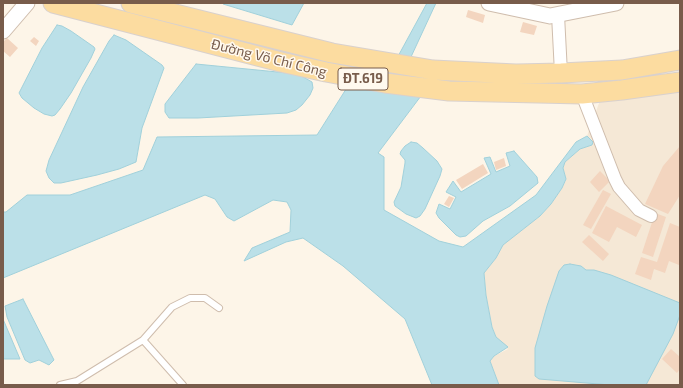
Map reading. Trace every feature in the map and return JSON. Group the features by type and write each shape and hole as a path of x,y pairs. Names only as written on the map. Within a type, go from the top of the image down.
{"main road":[{"name":"Đường Võ Chí Công","path":"53,3 296,65 385,83 449,91 582,94 680,82"},
{"name":"Đường Võ Chí Công","path":"131,3 332,53 377,62 433,70 516,74 561,73 622,70 680,60"}],"street":[{"path":"3,31 27,3"},
{"path":"489,3 550,16 616,3"},
{"path":"558,15 561,73"},
{"path":"582,94 619,187 639,210 651,216"}],"lane":[{"path":"60,385 77,381 143,340 172,307 190,298 205,298 219,308"},
{"path":"143,340 183,385"}],"shaded area":[{"path":"680,88 680,385 499,385 490,361 494,356 508,349 496,337 492,327 486,295 484,273 496,258 502,245 540,216 551,204 566,180 563,167 565,162 580,149 592,145 592,140 587,136 602,95"}],"water":[{"path":"304,3 292,25 223,4"},
{"path":"427,3 436,3 404,72 436,76 378,153 384,157 384,210 439,241 463,247 536,195 576,142 587,136 593,142 592,145 580,149 565,162 563,168 566,179 562,188 551,204 540,216 503,245 496,258 484,273 486,295 492,327 496,337 508,347 494,356 490,361 499,385 432,385 405,319 343,266 303,238 286,242 244,261 252,248 290,232 291,210 287,202 273,200 234,221 227,217 215,199 205,195 3,278 3,212 6,212 27,195 70,195 143,170 157,137 317,135 360,67 390,71"},
{"path":"57,25 71,31 95,49 71,93 60,109 55,115 52,116 44,114 34,108 22,98 19,93 42,48"},
{"path":"114,35 126,40 162,65 164,68 142,128 136,162 119,169 97,175 61,183 54,183 49,178 46,171 49,160 83,87 109,41"},
{"path":"196,64 298,74 312,82 313,88 310,95 302,105 296,110 287,113 198,118 169,118 165,112 165,104"},
{"path":"411,142 417,143 423,148 437,161 442,169 425,209 420,216 416,218 406,214 395,206 394,202 401,187 405,163 405,160 400,154 405,146"},
{"path":"514,151 537,177 538,183 510,206 483,221 466,236 460,237 456,235 436,213 439,204 450,209 456,197 446,192 453,181 461,192 491,174 484,158 490,157 496,172 510,166 506,153"},
{"path":"570,264 581,266 586,270 594,270 611,275 680,303 680,315 673,334 646,385 610,385 539,379 535,376 535,348 547,306 559,271 564,265"},
{"path":"23,299 54,360 49,365 39,360 30,363 25,360 7,317 5,306"},
{"path":"3,319 20,359 3,359"}],"building":[{"path":"468,10 485,15 483,23 466,17"},
{"path":"523,22 537,26 534,35 520,32"},
{"path":"34,37 39,41 36,46 30,41"},
{"path":"7,38 18,48 10,57 3,51 3,42"},
{"path":"680,146 680,195 668,214 645,204 663,166"},
{"path":"504,158 506,166 496,170 494,162"},
{"path":"483,164 488,173 462,189 456,180"},
{"path":"600,171 610,181 599,192 590,182"},
{"path":"603,190 611,194 591,229 583,225"},
{"path":"449,196 454,198 449,207 444,204"},
{"path":"606,206 642,225 636,237 617,227 609,242 592,233"},
{"path":"655,213 666,217 653,257 642,253"},
{"path":"670,223 680,227 679,265 669,261 665,273 654,269 651,280 635,274 641,257 657,262"},
{"path":"589,235 609,254 603,261 582,242"},
{"path":"671,349 680,357 680,369 677,373 662,359"}]}
